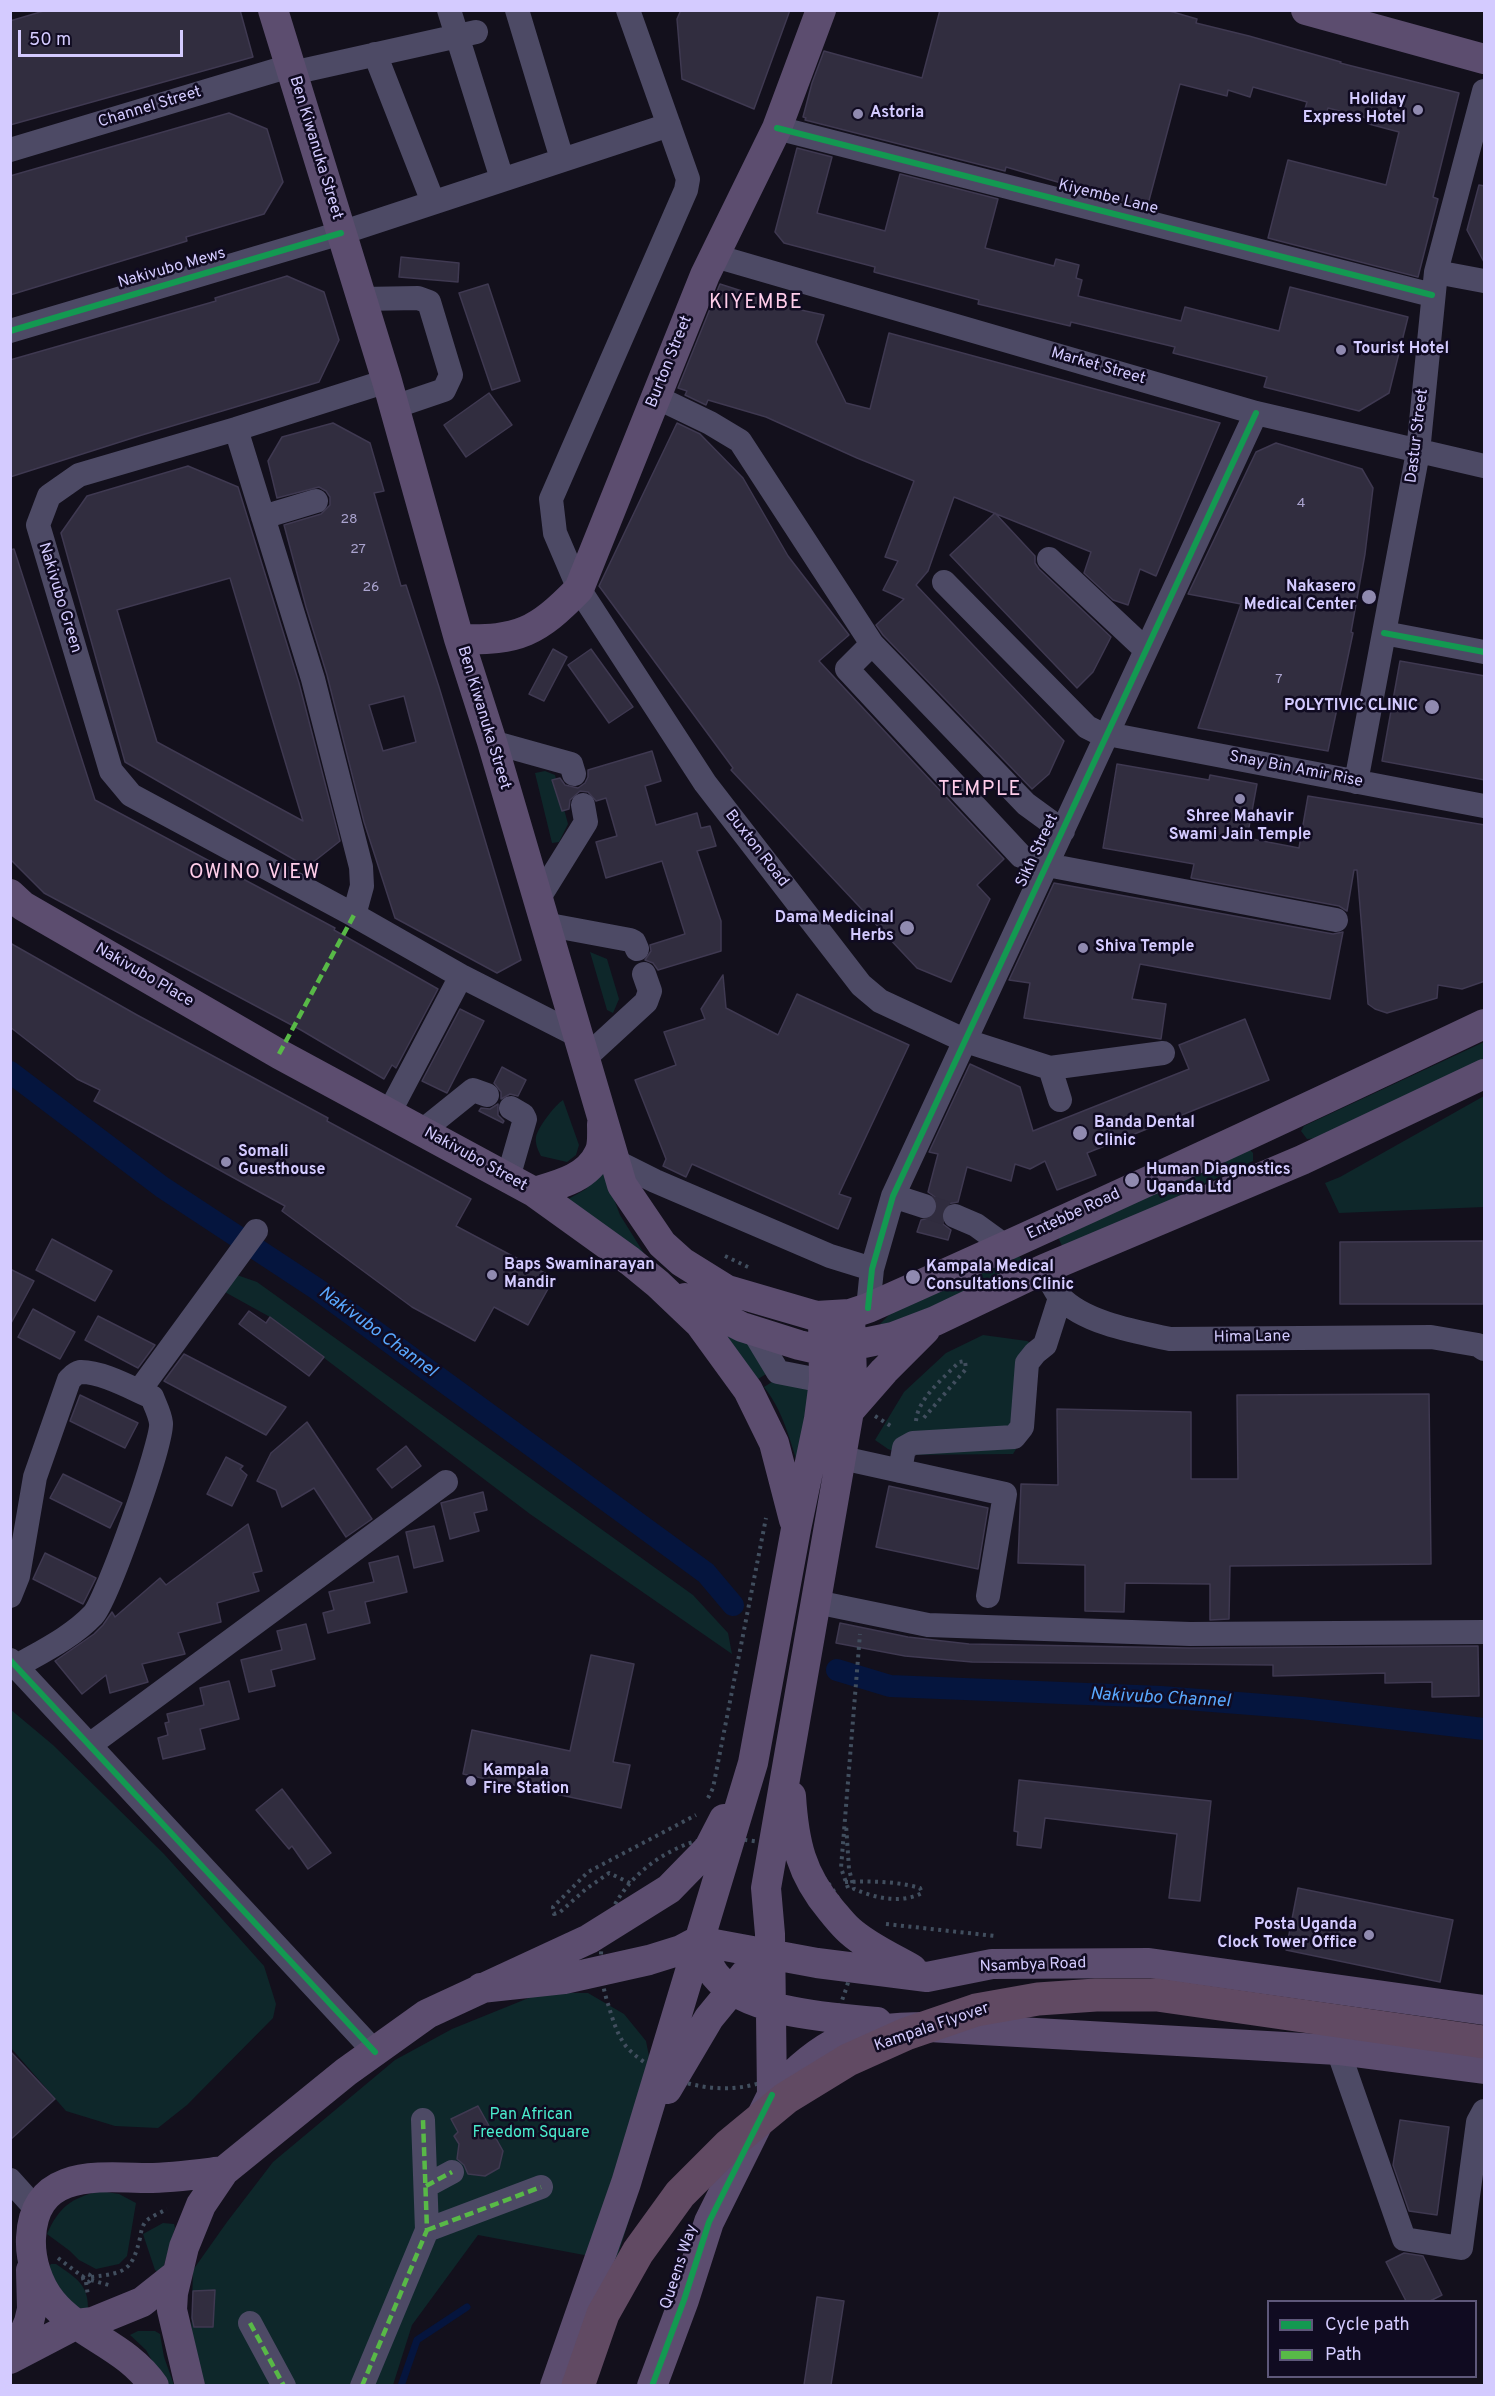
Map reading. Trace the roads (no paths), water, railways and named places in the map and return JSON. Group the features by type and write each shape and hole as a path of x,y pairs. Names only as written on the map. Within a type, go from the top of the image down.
{"highway":[{"name":"Kampala Flyover","path":"578,2385 603,2314 638,2252 680,2194 729,2145 786,2098 848,2060 906,2034 976,2010 1038,1999 1096,1995 1157,1995 1485,2042"}],"main road":[{"name":"Ben Kiwanuka Street","path":"273,10 391,394 459,639 492,742 622,1185 662,1244 682,1262 727,1290 771,1304 847,1313"},
{"name":"Burton Street","path":"459,639 491,640 532,630 556,613 579,589 715,256 777,128 821,10"},
{"path":"1306,10 1485,59"},
{"name":"Nakivubo Place","path":"10,894 23,906 279,1054"},
{"name":"Entebbe Road","path":"847,1313 1005,1246 1485,1024"},
{"name":"Nakivubo Street","path":"279,1054 521,1185 630,1261 658,1284"},
{"path":"658,1284 719,1317 799,1345 838,1349 913,1331 1044,1269 1302,1160 1485,1074"},
{"path":"521,1185 560,1184 589,1167 600,1152 602,1119"},
{"path":"1276,1122 1302,1160"},
{"path":"658,1284 700,1324 748,1390 774,1443 796,1529"},
{"path":"555,2385 639,2140 753,1763 796,1529 819,1419 824,1382 838,1349 847,1313"},
{"path":"849,1411 884,1371 935,1321"},
{"path":"838,1349 849,1411 789,1752 796,1841 806,1874 823,1901 848,1930 927,1977"},
{"name":"Queens Way","path":"652,2385 684,2300 709,2222 772,2095 770,1934 766,1888 789,1752"},
{"path":"190,2385 172,2310 176,2275 184,2247 201,2205 224,2171 346,2072 427,2014 590,1939 669,1889 709,1848 753,1763"},
{"path":"481,1988 564,1979 649,1960 681,1950 698,1941"},
{"path":"698,1941 715,1975 744,1997 805,2015 922,2027 1338,2050 1485,2069"},
{"name":"Nsambya Road","path":"698,1941 817,1963 927,1977 992,1964 1149,1963 1485,2010"},
{"path":"639,2140 689,2049 732,1988 748,1970 769,1954"},
{"path":"772,2095 800,2066 840,2039 888,2027 922,2027"},
{"path":"12,2358 29,2322 32,2309 32,2225 38,2210 52,2190 70,2181 93,2177 147,2178 224,2171"},
{"path":"31,2253 42,2288 52,2303 77,2324 121,2352 148,2376 154,2385"},
{"path":"12,2358 77,2324 93,2322 142,2302 176,2275"}],"street":[{"path":"448,10 465,34 501,180"},
{"path":"517,10 562,159"},
{"name":"Buxton Road","path":"628,10 688,179 686,190 551,499 555,533 579,589 705,783 861,985 880,1001 966,1041 1050,1068 1163,1053"},
{"name":"Channel Street","path":"10,150 291,69 375,54 465,34"},
{"path":"375,54 433,202"},
{"name":"Dastur Street","path":"1356,782 1418,452 1434,283 1485,92"},
{"name":"Nakivubo Mews","path":"10,331 341,233 669,125"},
{"name":"Kiyembe Lane","path":"777,128 1434,283 1485,281"},
{"name":"Market Street","path":"715,256 1256,412 1485,466"},
{"name":"Nakivubo Green","path":"362,299 418,298 429,302 451,375 444,390 391,394 236,429 79,475 50,496 38,525 111,771 131,795 354,915 580,1047"},
{"path":"656,397 710,423 740,441 872,644 1026,804 1062,831"},
{"name":"Sikh Street","path":"847,1313 872,1269 893,1196 1256,412"},
{"path":"236,429 313,679 362,867 363,886 354,915"},
{"path":"263,517 316,501"},
{"path":"1049,559 1146,650"},
{"name":"Snay Bin Amir Rise","path":"944,582 1087,727 1107,735 1485,806"},
{"path":"1384,633 1485,652"},
{"path":"872,644 847,669 1021,856 1047,865 1336,920"},
{"path":"492,742 571,764 574,774"},
{"path":"583,805 586,822 541,913 630,940 634,942 637,949"},
{"path":"580,1047 646,1002 650,991 644,974"},
{"path":"389,1113 461,976"},
{"path":"1050,1068 1060,1100"},
{"path":"422,1131 473,1090 488,1095"},
{"path":"511,1108 523,1115 525,1119 521,1185"},
{"path":"615,1161 830,1256 872,1269"},
{"path":"893,1196 924,1206"},
{"path":"955,1216 975,1225 1005,1246"},
{"path":"139,1391 256,1231"},
{"name":"Hima Lane","path":"1044,1269 1060,1298 1085,1315 1129,1330 1170,1339 1431,1337 1478,1345 1485,1349"},
{"path":"900,1471 904,1448 914,1436 1014,1437 1022,1427 1027,1363 1046,1345 1060,1298"},
{"path":"753,1329 778,1372"},
{"path":"10,1596 18,1576 35,1477 69,1380 80,1372 96,1375 152,1397 161,1424 145,1485 108,1588 94,1614 78,1627 14,1663 375,2052"},
{"path":"748,1390 778,1372 824,1382"},
{"path":"842,1458 1005,1494 988,1596"},
{"path":"91,1744 446,1482"},
{"path":"816,1602 928,1625 1178,1634 1485,1632"},
{"path":"1338,2050 1404,2239 1461,2248 1478,2122 1485,2111"},
{"path":"362,2385 428,2230 423,2120"},
{"path":"426,2186 452,2172"},
{"path":"10,2180 38,2210"},
{"path":"428,2230 541,2187"},
{"path":"250,2323 284,2385"}],"waterway":[{"name":"Nakivubo Channel","path":"10,1072 162,1187 317,1289 706,1573 733,1605"},
{"name":"Nakivubo Channel","path":"837,1670 890,1686 1161,1697 1302,1708 1484,1729"},
{"path":"401,2386 417,2340 467,2307"}],"tunnel":[{"path":"924,1206 955,1216"}],"place":[{"name":"Holiday Express Hotel","path":"1418,110"},
{"name":"Astoria","path":"858,114"},
{"name":"Tourist Hotel","path":"1341,350"},
{"name":"Nakasero Medical Center","path":"1369,597"},
{"name":"POLYTIVIC CLINIC","path":"1432,707"},
{"name":"Shree Mahavir Swami Jain Temple","path":"1240,799"},
{"name":"Dama Medicinal Herbs","path":"907,928"},
{"name":"Shiva Temple","path":"1083,948"},
{"name":"Banda Dental Clinic","path":"1080,1133"},
{"name":"Somali Guesthouse","path":"226,1162"},
{"name":"Human Diagnostics Uganda Ltd","path":"1132,1180"},
{"name":"Baps Swaminarayan Mandir","path":"492,1275"},
{"name":"Kampala Medical Consultations Clinic","path":"913,1277"},
{"name":"Kampala Fire Station","path":"471,1781"},
{"name":"Posta Uganda Clock Tower Office","path":"1369,1935"}],"district":[{"name":"KIYEMBE","path":"756,304"},
{"name":"TEMPLE","path":"980,791"},
{"name":"OWINO VIEW","path":"255,874"}],"park label":[{"name":"Pan African Freedom Square","path":"531,2125"}]}
